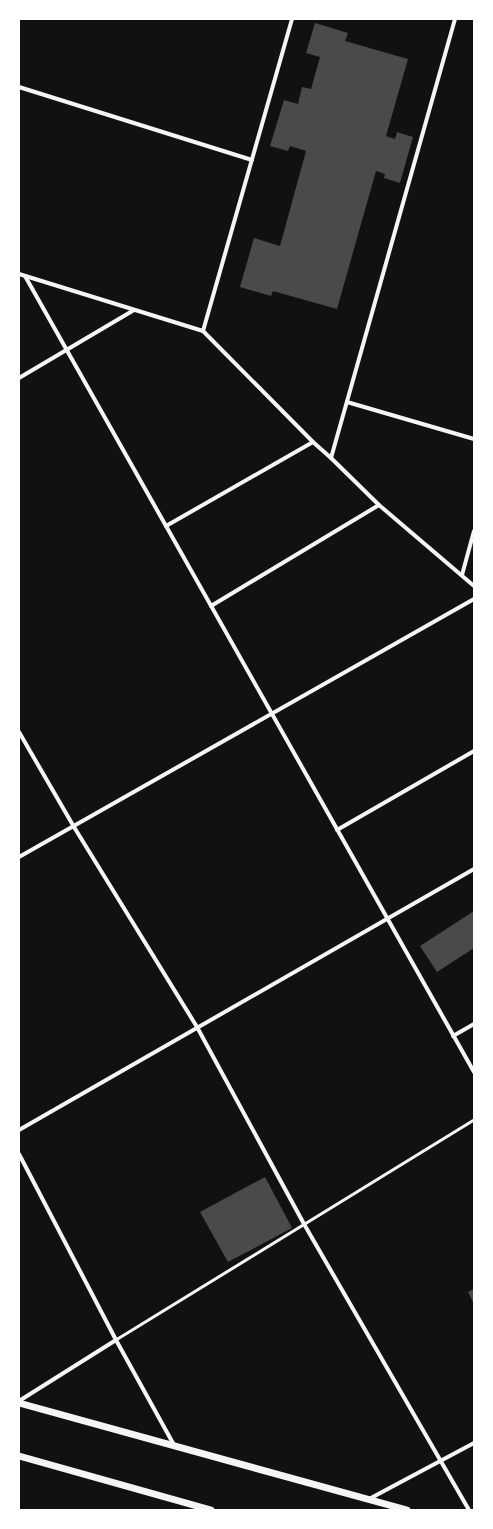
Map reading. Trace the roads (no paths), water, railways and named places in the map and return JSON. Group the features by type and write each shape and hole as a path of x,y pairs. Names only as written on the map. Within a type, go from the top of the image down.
{"street":[{"path":"203,331 292,19"},
{"path":"331,458 455,19"},
{"path":"19,87 252,160"},
{"path":"19,274 203,331 313,442 379,505 474,586"},
{"path":"24,276 474,1072"},
{"path":"19,378 134,310"},
{"path":"347,402 474,440"},
{"path":"166,526 313,442"},
{"path":"211,606 379,505"},
{"path":"462,575 474,531"},
{"path":"19,857 21,854 74,827 474,599"},
{"path":"19,732 74,827 197,1027 304,1224 469,1510"},
{"path":"337,830 474,751"},
{"path":"19,1130 474,869"},
{"path":"453,1036 474,1024"},
{"path":"19,1154 116,1340 174,1445"},
{"path":"19,1402 116,1340"},
{"path":"19,1402 407,1510"},
{"path":"369,1499 474,1443"},
{"path":"19,1456 211,1510"}],"lane":[{"path":"116,1340 474,1120"}]}
